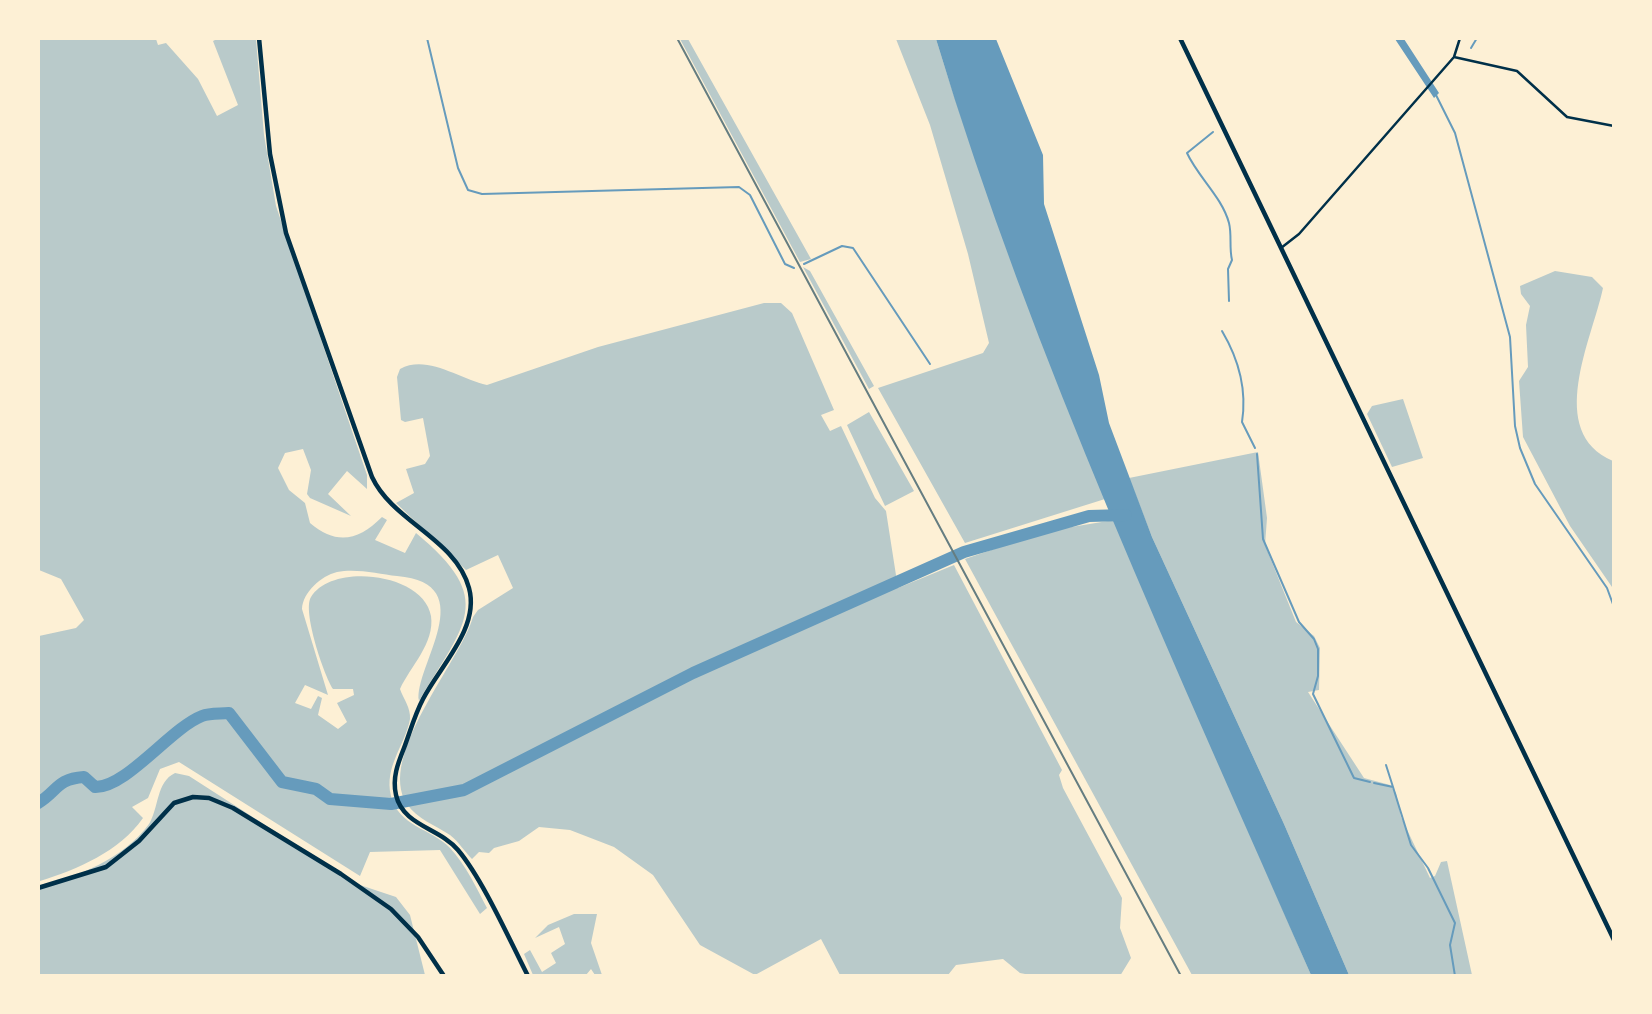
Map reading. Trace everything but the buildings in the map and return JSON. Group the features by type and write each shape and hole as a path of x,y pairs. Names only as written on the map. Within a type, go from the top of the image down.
{"main road":[{"path":"259,38 270,153 282,218 372,477 388,501 451,558 464,575 470,589 471,605 467,624 418,710 395,773 394,785 400,805 411,818 458,850 528,975"},
{"path":"1180,38 1614,940"},
{"path":"38,888 100,871 119,859 174,803 201,797 222,802 341,874 401,918 444,975"}],"street":[{"path":"1281,248 1299,234 1454,57 1460,38"},
{"path":"1454,57 1517,71 1567,117 1614,126"}],"shaded area":[{"path":"219,38 256,39 264,135 276,206 367,475 367,489 347,471 328,494 351,516 310,498 307,494 311,470 303,449 285,453 278,468 289,490 305,503 310,523 320,530 329,535 348,537 365,531 382,517 387,520 375,540 405,553 416,533 441,556 457,577 465,595 465,613 460,631 419,701 420,686 438,629 441,610 436,594 423,582 397,576 352,571 337,572 325,577 309,591 302,609 328,695 305,685 295,703 311,709 318,696 322,698 318,715 338,729 347,722 337,703 354,695 353,689 333,689 315,643 309,604 311,597 322,586 338,579 356,576 376,577 412,590 425,601 431,616 431,626 426,645 400,689 410,719 390,775 391,796 395,806 408,821 443,842 456,855 487,908 480,914 440,850 370,852 360,876 179,762 160,769 148,798 132,807 143,818 122,841 97,858 69,871 40,881 38,877 39,636 76,628 84,620 61,579 39,570 38,39 156,39 158,45 166,43 198,79 217,116 238,105 213,41"},
{"path":"680,39 688,39 811,259 800,262"},
{"path":"896,39 936,39 995,213 1105,499 965,543 878,388 983,353 989,343 968,254 930,125"},
{"path":"803,267 810,271 874,386 869,389"},
{"path":"1555,271 1592,277 1603,288 1583,358 1577,407 1581,429 1593,447 1613,461 1613,597 1612,587 1570,526 1523,437 1519,381 1528,367 1526,325 1530,306 1521,294 1520,286"},
{"path":"764,303 781,303 792,313 834,410 821,415 830,431 841,426 875,498 886,511 898,588 954,565 1062,770 1059,775 1063,788 1122,898 1120,928 1131,958 1120,976 1030,975 1020,973 1003,959 956,965 948,975 840,975 821,939 755,975 700,945 653,875 614,847 570,830 539,827 519,841 494,848 489,853 479,852 472,859 450,835 421,818 407,804 400,784 402,761 423,710 478,610 513,588 498,555 466,570 396,503 414,493 406,469 425,464 430,456 423,418 405,422 401,420 397,377 400,369 410,365 432,366 487,385 598,347"},
{"path":"1403,399 1423,458 1392,467 1367,414 1372,406"},
{"path":"869,412 914,491 885,506 847,425"},
{"path":"1258,452 1267,518 1265,545 1296,622 1314,636 1320,648 1319,690 1308,692 1364,778 1390,785 1396,793 1401,817 1430,878 1435,876 1441,862 1447,861 1472,975 1349,975 1284,824 1152,537 1129,478"},
{"path":"1114,520 1311,975 1192,975 965,559 1047,531"},
{"path":"175,773 189,776 357,884 396,897 410,915 425,975 39,976 39,888 84,872 127,847 149,824 164,783"},
{"path":"574,914 597,914 591,943 602,975 595,975 591,969 586,975 533,975 524,954 530,950 542,972 556,963 551,953 565,944 559,927 535,938 548,925"}],"water":[{"path":"936,39 996,39 1043,155 1044,204 1099,375 1109,423 1152,537 1284,824 1349,975 1311,975 1159,629 1062,396 974,159"},
{"path":"1395,39 1404,39 1439,93 1434,98"}],"waterway":[{"path":"427,38 458,168 468,190 482,194 739,187 750,195 785,264 794,268"},
{"path":"1471,48 1477,38"},
{"path":"1436,95 1455,133 1510,337 1515,426 1520,448 1535,484 1607,588 1614,607"},
{"path":"1213,132 1187,153 1221,204 1229,223 1232,260 1228,269 1229,301"},
{"path":"804,264 842,246 853,248 930,364"},
{"path":"1222,331 1233,352 1240,375 1242,422 1255,448"},
{"path":"1257,454 1263,539 1299,622 1314,639 1318,649 1318,676 1313,694 1354,778 1370,782"},
{"path":"38,803 62,783 75,778 84,777 95,787 107,785 134,768 190,723 205,715 229,713 282,782 316,789 330,799 391,804 464,790 693,673 964,552 1089,516 1126,515"},
{"path":"1386,765 1393,787"},
{"path":"1374,783 1393,787 1411,845 1428,868 1455,923 1450,945 1455,976"}],"railway":[{"path":"677,38 1181,976"}]}
